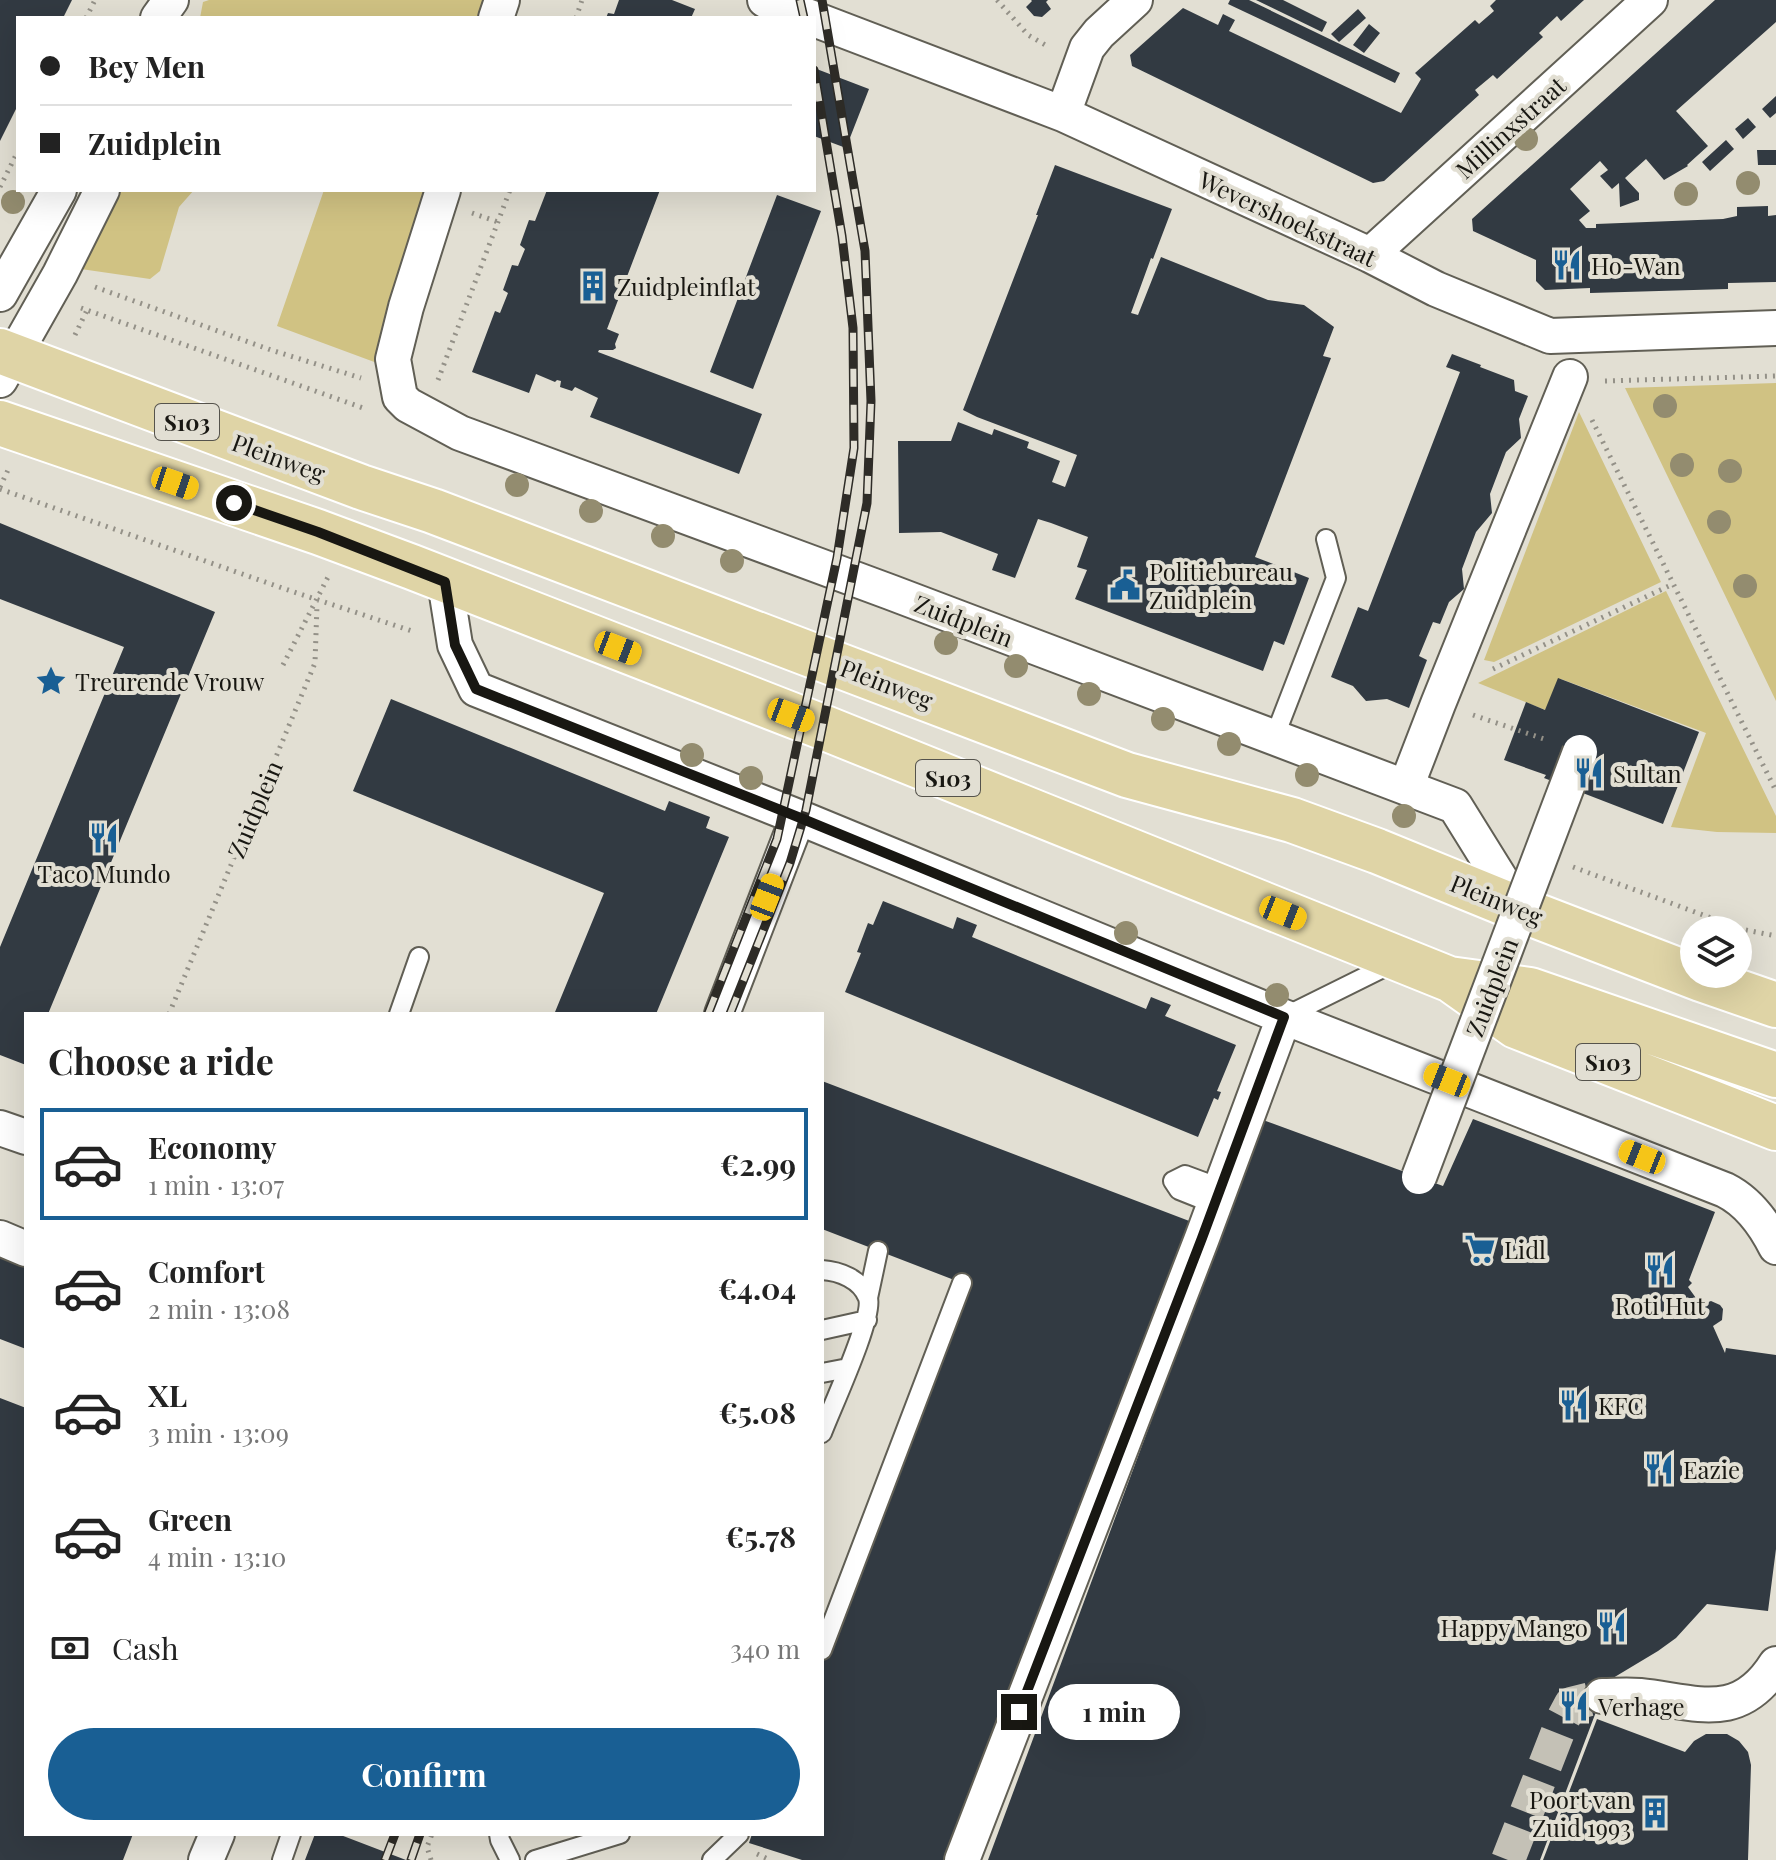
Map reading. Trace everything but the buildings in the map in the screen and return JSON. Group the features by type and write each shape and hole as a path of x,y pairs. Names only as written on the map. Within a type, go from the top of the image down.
{"main road":[{"name":"Pleinweg","path":"4,363 433,511 1127,775 1292,820 1701,979 1776,1005"},
{"name":"S103","path":"0,423 318,532 820,726 1449,979 1516,1026 1776,1128"},
{"path":"1449,979 1530,990 1776,1075"}],"street":[{"name":"Wevershoekstraat","path":"765,0 808,16"},
{"path":"1063,114 1087,48 1135,0"},
{"name":"Millinxstraat","path":"1370,255 1650,0"},
{"name":"Wevershoekstraat","path":"816,19 1063,114 1370,255 1436,289 1550,336 1776,328"},
{"path":"0,294 58,192"},
{"path":"4,363 60,274 101,192"},
{"path":"382,370 406,307 442,192"},
{"name":"Zuidplein","path":"382,370 408,405 460,433 1455,806 1519,909"},
{"path":"1406,787 1572,380"},
{"path":"445,582 455,645 476,689 798,817 1284,1017 1725,1190 1753,1210 1776,1247"},
{"name":"Zuidplein","path":"1419,1177 1565,747"},
{"path":"723,1012 798,817"},
{"path":"957,1859 1284,1017"},
{"path":"0,1128 24,1136"},
{"path":"0,1238 24,1248"},
{"path":"1602,1696 1641,1696 1706,1706 1727,1704 1764,1682 1776,1664"},
{"path":"206,1860 216,1836"}],"lane":[{"path":"1274,738 1336,578 1326,539"},
{"path":"400,1012 419,957"},
{"path":"1284,1017 1399,960"},
{"path":"827,1407 848,1368 867,1320 868,1298 878,1251"},
{"path":"828,1270 843,1274 858,1284 868,1298"},
{"path":"824,1645 962,1283"},
{"path":"824,1330 867,1320"},
{"path":"824,1373 848,1368"},
{"path":"282,1860 290,1836"},
{"path":"499,1836 510,1860"},
{"path":"535,1860 562,1856 615,1836"},
{"path":"712,1860 737,1836"}],"path":[{"path":"997,0 1028,35 1080,64"},
{"path":"0,187 16,155"},
{"path":"60,274 271,350 382,370"},
{"path":"1776,376 1572,380 1776,791"},
{"path":"0,489 317,600 283,665"},
{"path":"1443,693 1673,584"},
{"name":"Zuidplein","path":"170,1012 315,663 317,600"},
{"path":"1474,715 1565,747"},
{"path":"1752,931 1776,936"},
{"path":"431,1836 427,1847 431,1860"},
{"path":"757,1854 770,1860"}],"shaded area":[{"path":"489,0 484,16 200,16 203,2"},
{"path":"115,192 192,192 179,207 160,271 150,279 74,268"},
{"path":"323,192 430,192 377,363 277,326"},
{"path":"1776,383 1776,701 1625,388"},
{"path":"1579,412 1661,582 1494,662 1484,660"},
{"path":"1666,591 1776,816 1776,833 1671,827 1706,733 1561,679 1548,711 1478,683"}],"tunnel":[{"path":"1508,1860 1571,1704 1602,1696"}],"railway":[{"path":"800,0 804,16"},
{"path":"731,1012 790,863 806,810 867,503 871,401 865,251 822,0"},
{"path":"709,1012 777,839 837,558 854,448 853,328 842,236 816,82"},
{"path":"385,1860 394,1836"},
{"path":"411,1860 419,1836"}],"place":[{"name":"Ho-Wan","path":"1567,265"},
{"name":"Zuidpleinflat","path":"593,286"},
{"name":"Politiebureau Zuidplein","path":"1125,585"},
{"name":"Treurende Vrouw","path":"51,681"},
{"name":"Sultan","path":"1589,773"},
{"name":"Taco Mundo","path":"104,838"},
{"name":"Lidl","path":"1480,1249"},
{"name":"Roti Hut","path":"1660,1270"},
{"name":"KFC","path":"1574,1405"},
{"name":"Eazie","path":"1659,1469"},
{"name":"Happy Mango","path":"1612,1627"},
{"name":"Verhage","path":"1574,1706"},
{"name":"Poort van Zuid 1993","path":"1655,1813"}],"route":[{"path":"234,503 412,567 445,582 455,645 476,689 798,817 1284,1017 1019,1712"}]}
